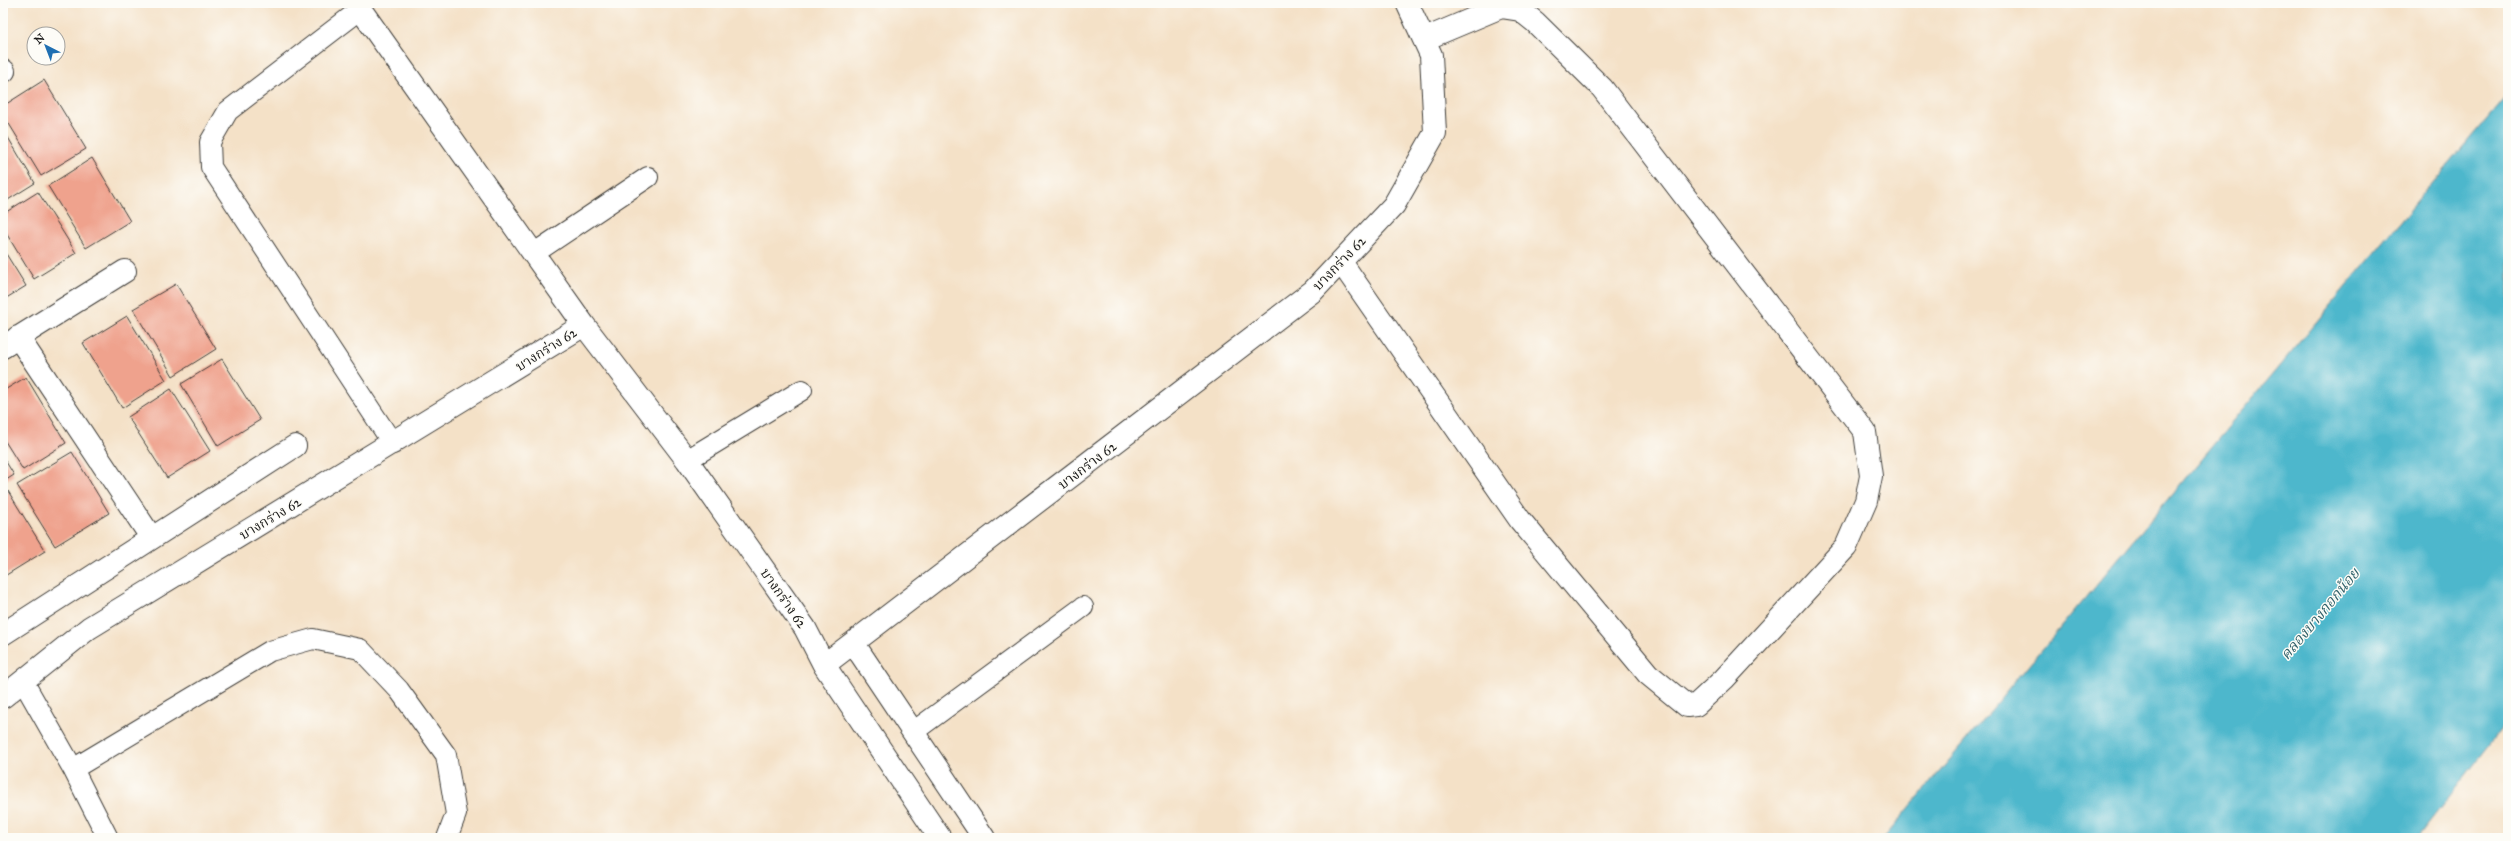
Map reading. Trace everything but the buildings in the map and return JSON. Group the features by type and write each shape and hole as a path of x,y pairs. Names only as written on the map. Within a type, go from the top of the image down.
{"street":[{"name":"บางกร่าง 62","path":"3,697 88,628 393,444 584,325 687,460 805,628 824,665 854,644 1313,291 1394,205 1435,133 1431,55 1425,38 1407,3"},
{"path":"358,6 584,325"},
{"path":"1341,262 1520,520 1648,674 1687,706 1696,705 1724,679 1846,547 1866,501 1871,476 1865,432 1602,88 1535,22 1520,10 1501,7 1425,38"},
{"path":"125,271 11,342 151,537"},
{"path":"3,634 151,537 295,446"},
{"path":"854,644 984,838"},
{"path":"824,665 940,838"}],"lane":[{"path":"358,6 228,111 210,142 211,167 393,444"},
{"path":"533,254 648,176"},
{"path":"687,460 802,390"},
{"path":"913,732 1083,607"},
{"path":"73,768 270,651 313,639 360,649 399,690 446,755 456,814 447,838"},
{"path":"23,681 73,768 108,838"}],"water":[{"name":"คลองบางกอกน้อย","path":"2508,93 2508,721 2417,838 1884,838"}]}
